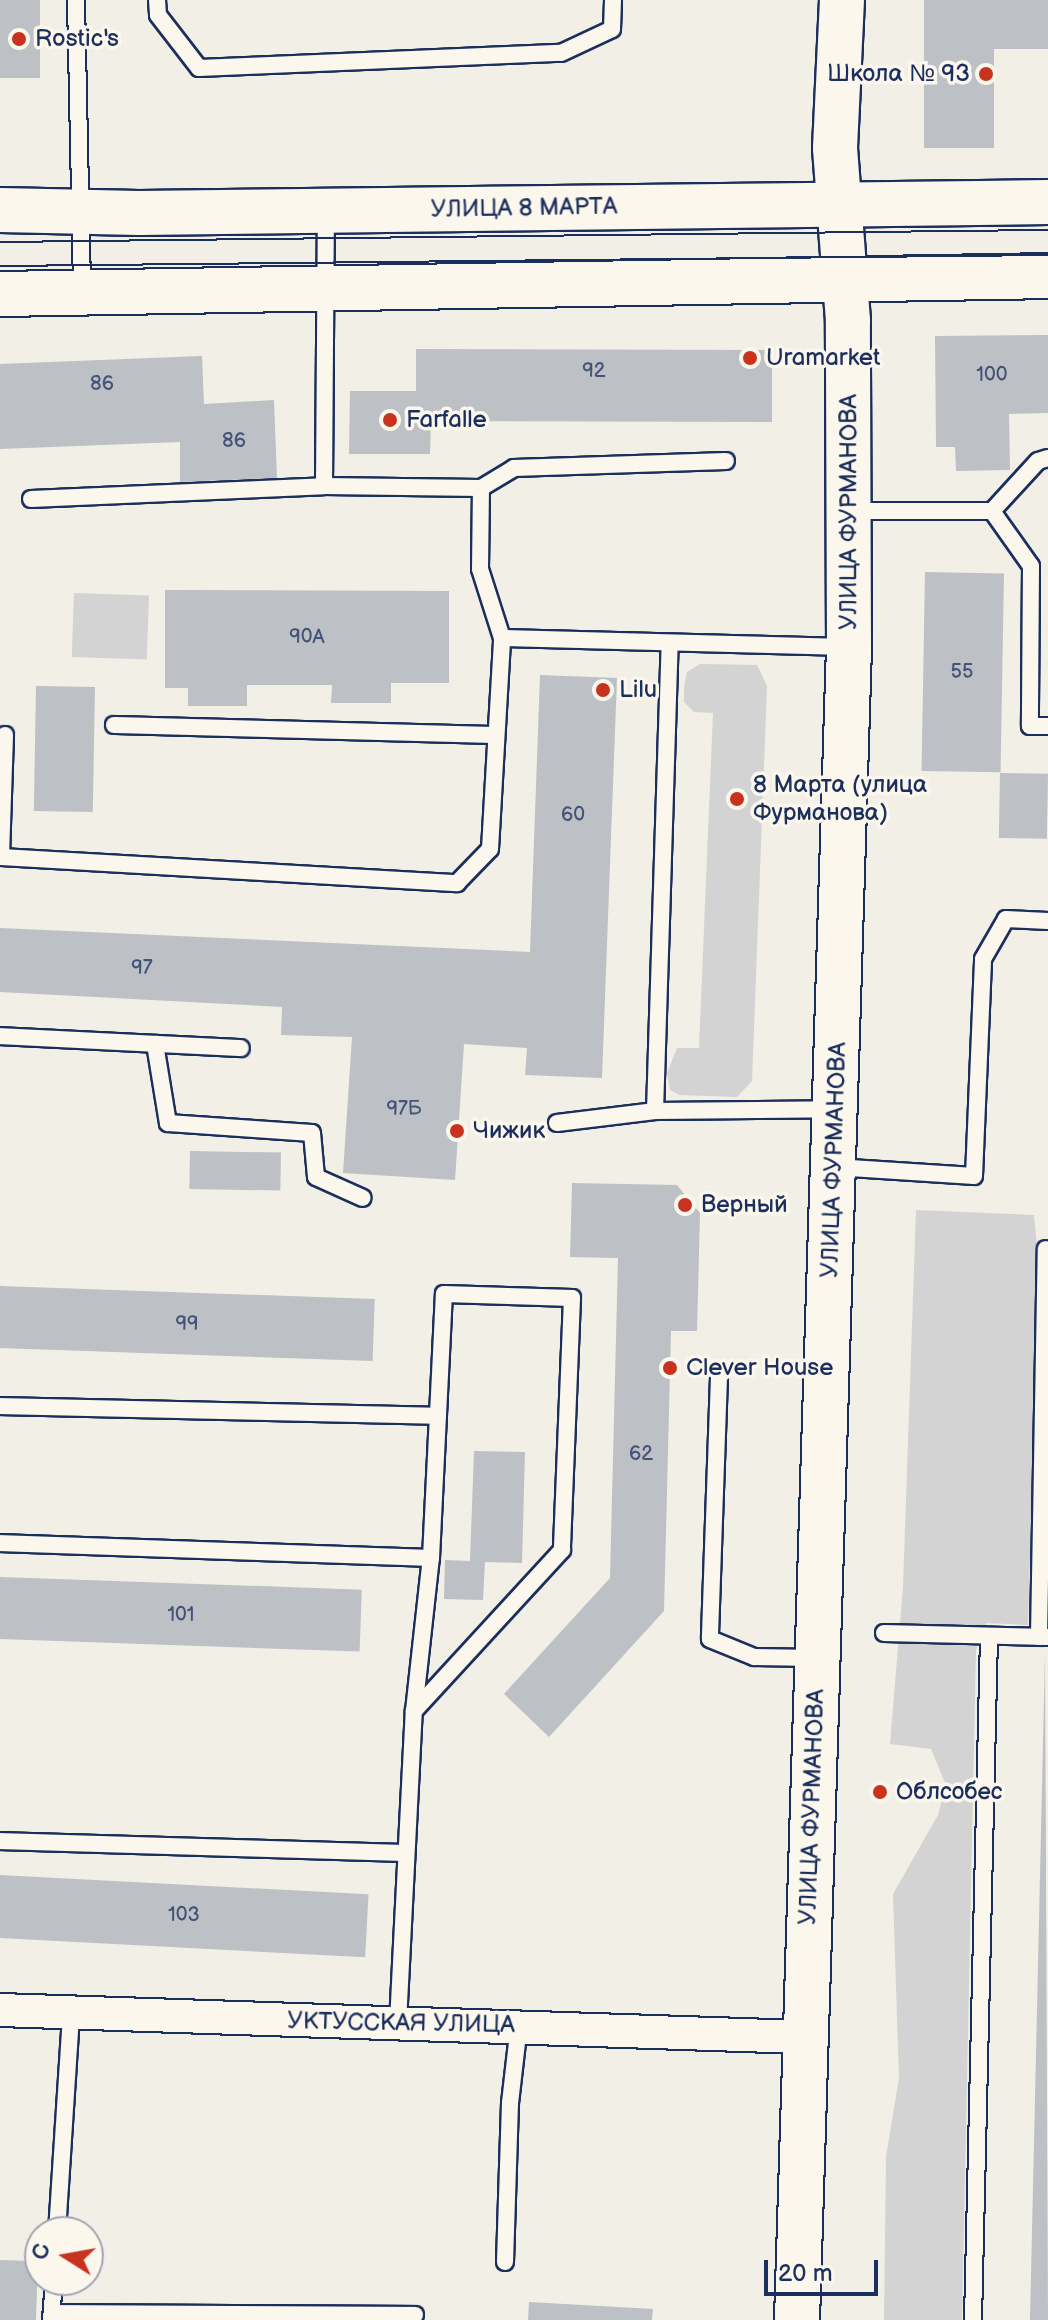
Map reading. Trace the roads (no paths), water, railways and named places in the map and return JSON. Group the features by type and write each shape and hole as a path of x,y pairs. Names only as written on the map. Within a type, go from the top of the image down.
{"main road":[{"name":"УЛИЦА ФУРМАНОВА","path":"797,2320 803,2037 834,1167 852,511 845,280 835,148 842,0"},
{"name":"УЛИЦА 8 МАРТА","path":"0,210 80,209 139,213 1048,202"},
{"path":"0,294 1048,276"}],"street":[{"name":"УКТУССКАЯ УЛИЦА","path":"0,2010 71,2015 519,2025 803,2037"}],"lane":[{"path":"76,0 82,291"},
{"path":"157,0 158,15 199,68 561,53 612,29 613,0"},
{"path":"324,486 326,211"},
{"path":"852,511 992,511 1038,461 1048,458"},
{"path":"31,499 324,486 481,488 514,468 726,461"},
{"path":"5,735 1,857 457,883 490,849 502,638 480,569 481,488"},
{"path":"992,511 1031,566 1030,726 1048,726"},
{"path":"502,638 849,647"},
{"path":"655,1111 670,643"},
{"path":"114,725 495,735"},
{"path":"834,1167 974,1176 983,959 1006,919 1048,921"},
{"path":"0,1036 241,1048"},
{"path":"155,1044 168,1123 312,1133 316,1177 363,1198"},
{"path":"557,1123 655,1111 835,1109"},
{"path":"884,1633 1044,1637 1046,1249"},
{"path":"398,2023 405,1853 414,1711 431,1558 444,1294 572,1298 562,1550 414,1711"},
{"path":"719,1377 710,1639 754,1657 818,1658"},
{"path":"0,1406 438,1416"},
{"path":"0,1543 431,1558"},
{"path":"973,2320 989,1636"},
{"path":"0,1841 405,1853"},
{"path":"58,2216 71,2015"},
{"path":"505,2262 510,2103 519,2025"},
{"path":"53,2296 52,2316 415,2315"}],"tram line":[{"path":"0,242 1048,230"},
{"path":"0,266 1048,255"}],"place":[{"name":"Rostic's","path":"19,39"},
{"name":"Школа № 93","path":"986,74"},
{"name":"Uramarket","path":"750,358"},
{"name":"Farfalle","path":"390,420"},
{"name":"Lilu","path":"603,690"},
{"name":"8 Марта (улица Фурманова)","path":"737,799"},
{"name":"Чижик","path":"457,1131"},
{"name":"Верный","path":"685,1205"},
{"name":"Clever House","path":"670,1368"},
{"name":"Облсобес","path":"880,1792"}]}
